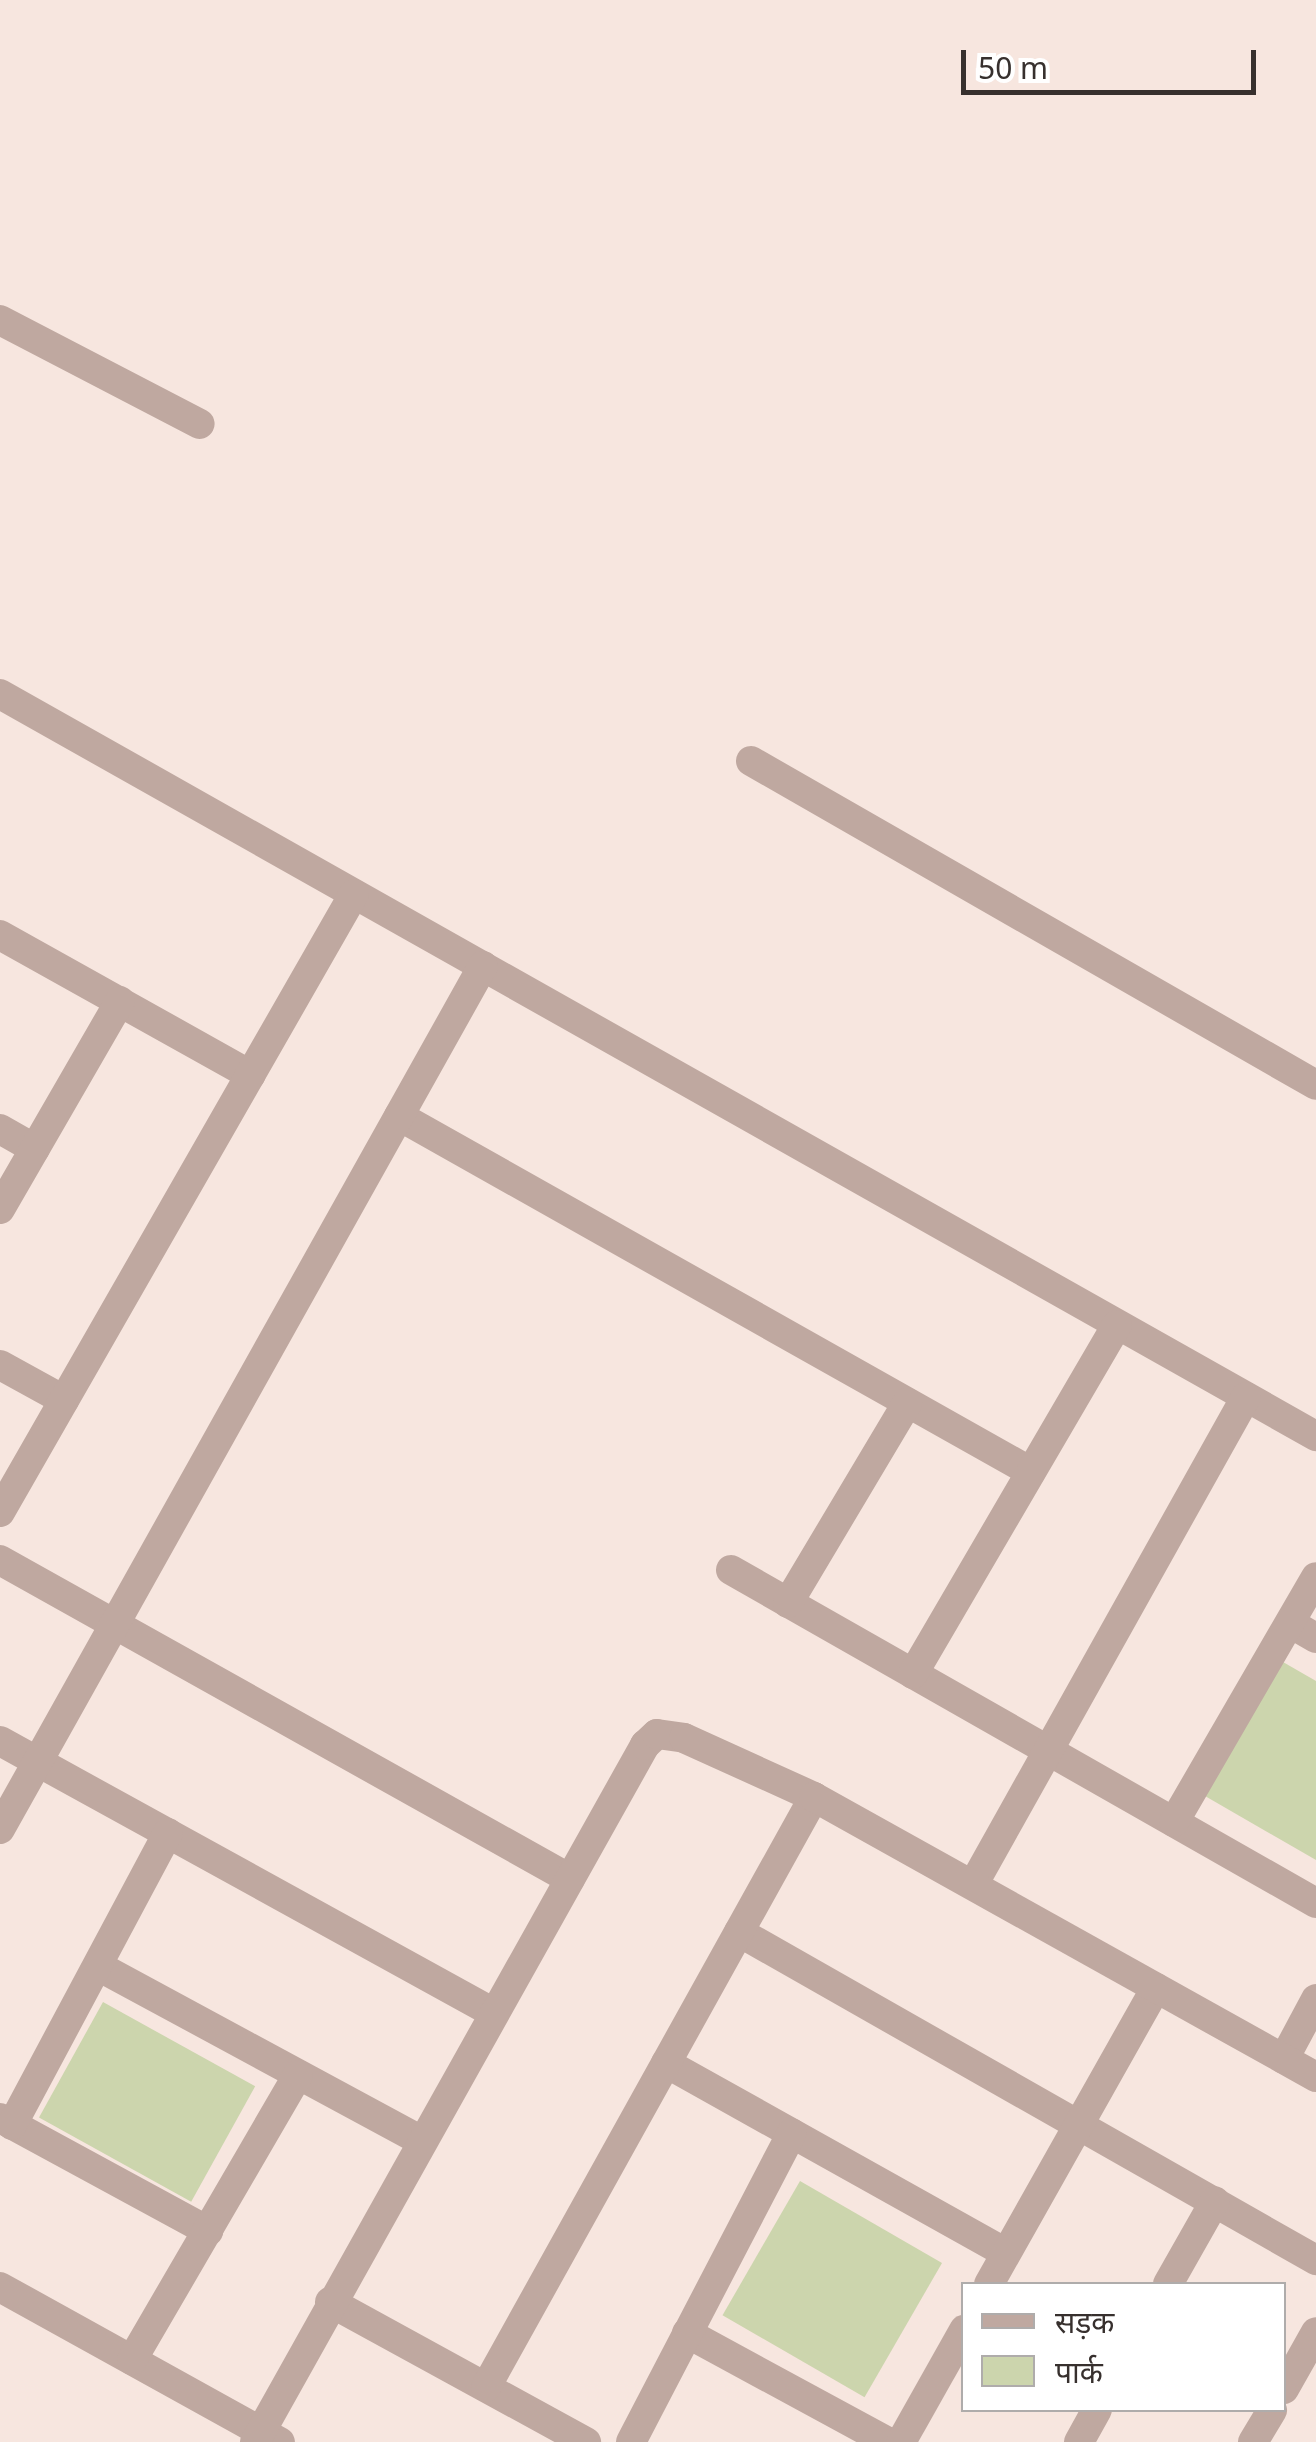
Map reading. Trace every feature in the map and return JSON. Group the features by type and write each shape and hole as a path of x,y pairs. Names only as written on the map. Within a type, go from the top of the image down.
{"street":[{"path":"0,320 200,424"},
{"path":"0,694 1316,1436"},
{"path":"752,762 1316,1085"},
{"path":"0,1512 354,894"},
{"path":"0,934 251,1075"},
{"path":"0,1829 482,966"},
{"path":"0,1209 120,1001"},
{"path":"399,1116 1031,1472"},
{"path":"0,1129 34,1149"},
{"path":"913,1674 1118,1325"},
{"path":"0,1365 64,1400"},
{"path":"973,1885 1246,1396"},
{"path":"788,1603 907,1402"},
{"path":"0,1560 570,1879"},
{"path":"731,1570 1316,1903"},
{"path":"1174,1822 1303,1630 1316,1577"},
{"path":"0,2287 265,2438 330,2302 646,1745 657,1734 684,1738 814,1797 1316,2076"},
{"path":"0,1741 494,2014"},
{"path":"486,2388 814,1797"},
{"path":"168,1833 98,1966 6,2121 208,2231"},
{"path":"739,1932 1316,2260"},
{"path":"98,1966 421,2141"},
{"path":"990,2282 1156,1988"},
{"path":"1284,2059 1316,1999"},
{"path":"666,2062 1006,2253"},
{"path":"132,2360 298,2074"},
{"path":"630,2442 792,2133"},
{"path":"1169,2282 1214,2201"},
{"path":"330,2302 586,2442"},
{"path":"1286,2385 1316,2332"},
{"path":"687,2333 888,2442"},
{"path":"900,2442 961,2335"},
{"path":"1079,2442 1096,2412"},
{"path":"1253,2442 1271,2412"}],"green space":[{"path":"1283,1662 1316,1681 1316,1860 1205,1796"},
{"path":"103,2002 255,2086 191,2202 39,2117"},
{"path":"800,2181 942,2263 865,2397 722,2315"}]}
